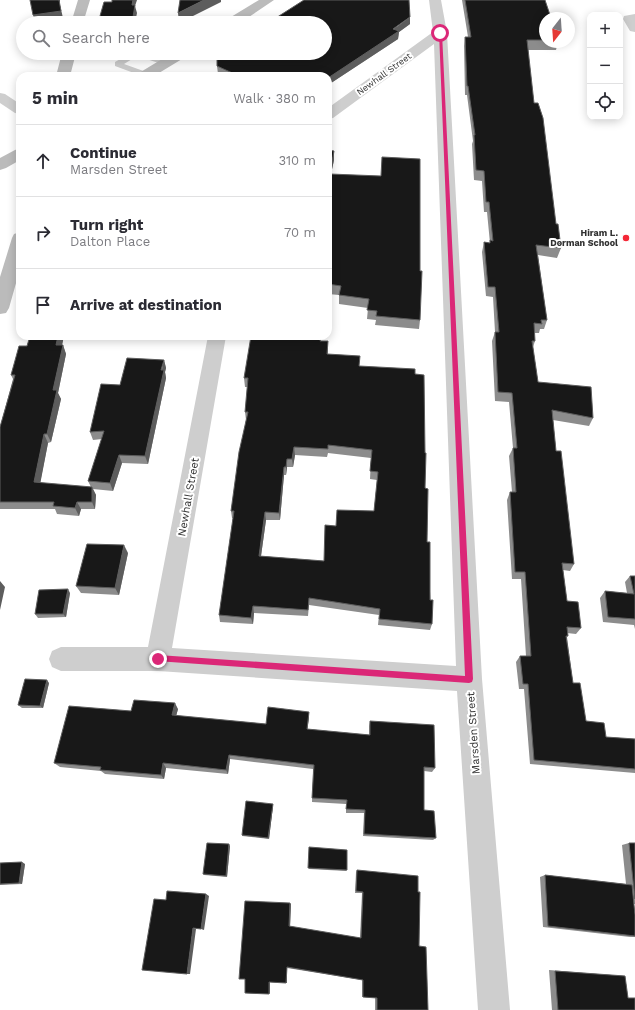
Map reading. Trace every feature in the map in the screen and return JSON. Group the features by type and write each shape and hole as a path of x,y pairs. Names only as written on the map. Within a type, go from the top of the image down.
{"main road":[{"path":"79,16 84,0"},
{"path":"241,16 264,1"},
{"path":"64,72 67,60"},
{"path":"151,72 170,60"},
{"path":"0,165 16,155"},
{"path":"0,308 16,252"}],"street":[{"name":"Marsden Street","path":"435,0 440,33 469,679 494,1010"},
{"name":"Newhall Street","path":"332,112 440,33"},
{"path":"0,97 16,107"},
{"name":"Newhall Street","path":"158,659 216,340"},
{"path":"61,660 158,659 469,679"}],"lane":[{"path":"125,60 118,64 136,72"},
{"path":"156,60 165,63"}],"building":[{"path":"30,0 59,0 61,11 33,15"},
{"path":"112,0 133,0 132,5 135,5 133,16 100,16 104,2 112,2"},
{"path":"180,0 204,0 178,13"},
{"path":"304,0 409,0 410,17 393,29 399,31 332,75 332,72 230,72 217,66 217,60 332,60 332,16 279,16"},
{"path":"465,0 545,0 549,12 539,12 539,40 527,40 534,103 538,103 543,118 556,224 558,224 561,248 536,245 547,320 541,320 542,324 534,323 535,341 532,341 538,382 591,387 593,418 552,410 556,451 561,451 574,564 562,563 567,601 578,602 581,628 567,627 568,636 566,636 573,683 580,683 586,721 604,723 606,737 635,739 635,769 534,760 528,684 523,684 520,656 531,656 525,572 515,572 510,492 516,492 513,448 517,448 512,393 498,392 495,332 499,332 495,287 488,287 484,242 490,243 490,240 493,241 489,202 486,202 484,171 476,170 475,135 467,86 465,37 471,37"},
{"path":"332,151 334,151 332,162"},
{"path":"382,157 420,159 420,271 422,271 420,320 376,316 377,311 367,310 369,299 339,295 341,286 332,285 332,174 381,176"},
{"path":"29,340 57,340 56,345 63,345 53,390 57,390 47,434 44,434 34,482 92,487 92,502 77,502 75,508 53,506 54,502 0,502 0,427 15,375 11,375 19,346 27,346"},
{"path":"250,340 328,341 327,354 360,356 359,366 415,369 415,374 424,375 426,453 425,488 428,489 427,542 430,542 430,600 433,600 432,624 379,619 380,609 309,598 308,610 253,606 251,618 219,615 234,511 231,511 239,452 248,412 245,412 248,378 244,378","holes":["328,445 372,450 370,471 378,472 374,511 337,510 336,526 325,525 324,561 259,556 265,512 279,513 284,467 286,467 287,459 292,459 294,447 328,449"]},
{"path":"127,358 164,360 161,370 164,370 145,456 119,455 110,483 88,481 104,431 90,432 101,384 120,385"},
{"path":"87,544 124,545 115,588 76,586"},
{"path":"630,576 635,576 635,619 608,617 605,591 634,594"},
{"path":"68,589 63,614 35,614 39,590"},
{"path":"25,679 47,680 40,706 18,705"},
{"path":"134,700 175,703 172,715 266,724 268,707 309,712 307,729 370,735 370,721 434,725 435,768 424,767 424,810 434,811 436,838 364,834 365,810 346,809 347,800 312,798 314,765 229,755 226,770 163,763 161,775 100,770 101,767 54,763 69,706 131,711"},
{"path":"246,801 273,804 268,838 242,835"},
{"path":"207,843 229,844 226,876 203,874"},
{"path":"629,843 635,843 635,899"},
{"path":"309,847 347,850 347,870 308,868"},
{"path":"22,862 19,883 0,884 0,863"},
{"path":"357,870 418,876 418,892 420,892 419,946 426,947 428,1010 377,1010 377,998 363,997 363,980 287,967 286,983 269,982 269,994 245,993 245,979 239,979 245,901 290,903 289,926 361,938 363,892 356,891"},
{"path":"545,875 632,885 635,915 635,936 548,926"},
{"path":"167,891 206,894 201,929 193,928 187,974 142,970 154,899 166,900"},
{"path":"555,971 625,976 628,998 635,998 635,1010 558,1010"}],"place":[{"name":"Hiram L. Dorman School","path":"626,238"}],"route":[{"path":"158,659 469,679 440,33"}]}
